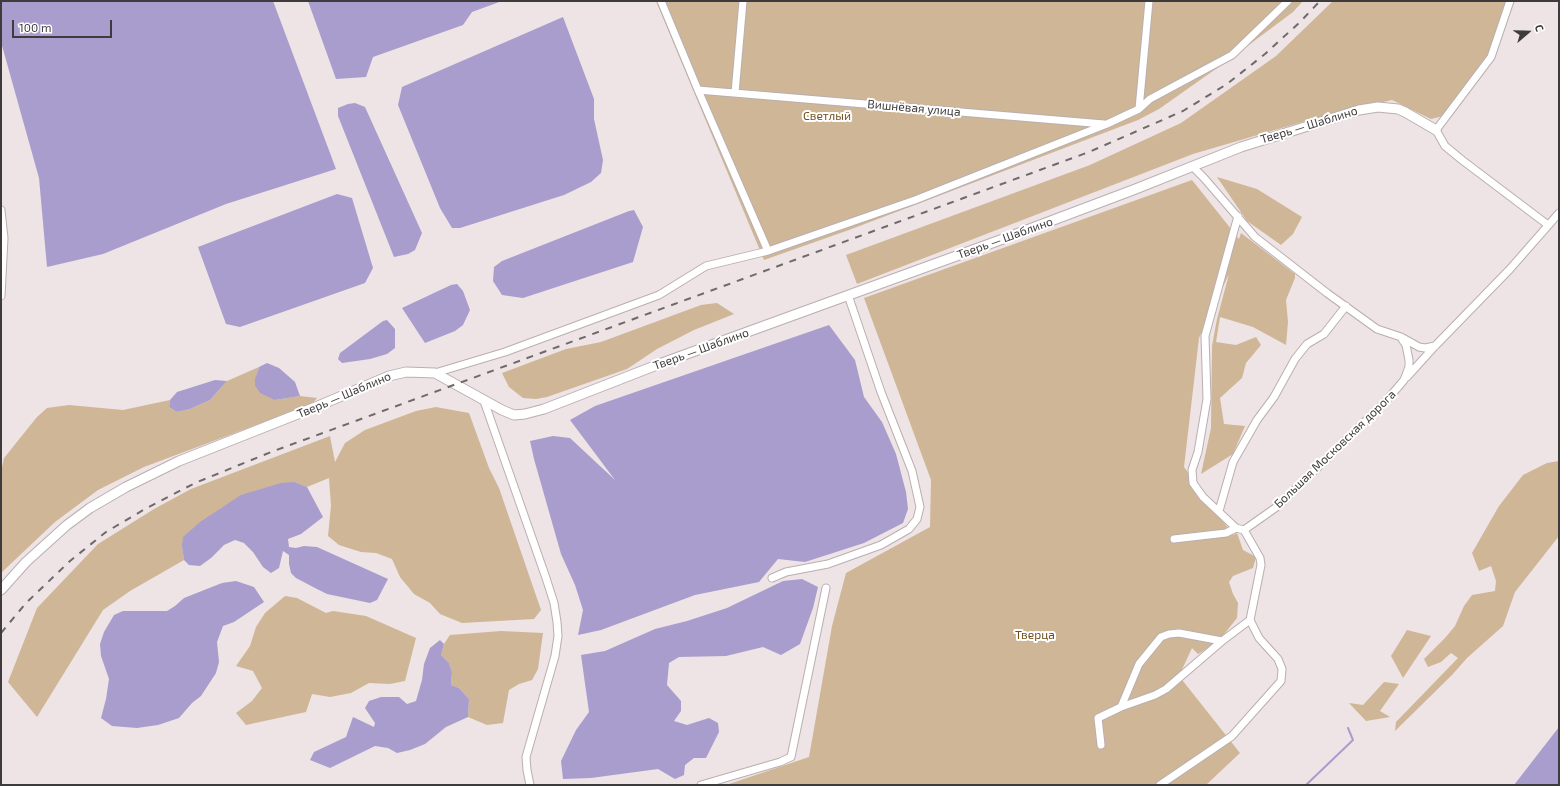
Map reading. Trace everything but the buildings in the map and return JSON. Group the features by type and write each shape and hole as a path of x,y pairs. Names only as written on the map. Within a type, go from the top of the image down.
{"street":[{"path":"661,1 768,251"},
{"path":"735,93 743,1"},
{"path":"1139,109 1149,1"},
{"path":"434,373 505,352 659,295 681,283 706,266 768,251 915,200 1107,124 1139,109 1150,99 1232,55 1288,1"},
{"path":"1510,1 1491,57 1436,130 1445,146 1548,225"},
{"name":"Вишнёвая улица","path":"698,90 1107,124"},
{"name":"Тверь — Шаблино","path":"1,590 26,562 66,525 95,505 144,478 179,461 390,376 406,372 434,373 502,410 514,415 523,415 1008,237 1240,147 1372,107 1385,107 1401,110 1436,130"},
{"path":"1192,166 1238,216 1255,237 1376,329 1401,337 1419,348 1435,346"},
{"path":"1,210 4,238 1,296"},
{"name":"Большая Московская дорога","path":"1244,530 1278,506 1387,400 1435,346 1510,269 1559,213"},
{"path":"1160,785 1232,736 1281,681 1282,674 1278,659 1259,638 1250,620 1261,565 1260,558 1244,530 1236,528 1203,497 1195,486 1192,470 1198,452 1208,399 1205,336 1238,216"},
{"path":"772,578 786,572 828,564 881,545 909,529 917,519 920,506 912,471 881,392 848,295"},
{"path":"1219,511 1233,462 1257,420 1274,397 1295,359 1308,344 1324,334 1346,306"},
{"name":"Большая Московская дорога","path":"1401,337 1406,345 1409,360 1409,367 1404,380"},
{"path":"484,401 546,578 554,603 557,622 558,636 555,656 526,757 530,785"},
{"path":"1174,540 1226,533 1236,528"},
{"path":"701,785 780,762 791,757 826,588"},
{"path":"1101,745 1098,718 1121,707 1155,695 1166,689 1222,641 1250,620"},
{"path":"1121,707 1139,664 1161,637 1179,633 1222,641"}],"green space":[{"name":"Светлый","path":"656,1 1303,1 1293,12 1230,59 1159,109 1138,120 849,230 764,260"},
{"path":"1333,1 1507,1 1491,54 1443,116 1431,119 1392,100 1319,117 1193,154 857,284 846,255 1090,165 1181,123 1276,56"},
{"path":"1217,177 1257,189 1302,217 1293,234 1281,245 1247,221"},
{"name":"Тверца","path":"1192,180 1239,239 1241,233 1295,274 1295,278 1286,300 1288,322 1286,345 1253,327 1220,317 1216,342 1236,345 1256,337 1261,345 1246,363 1242,378 1220,398 1224,424 1245,426 1233,454 1201,474 1211,428 1212,346 1217,319 1229,274 1199,338 1184,467 1233,535 1237,533 1243,550 1256,557 1253,568 1233,576 1229,582 1238,603 1237,618 1218,642 1198,654 1192,648 1179,676 1240,753 1206,785 726,785 809,757 832,626 846,573 930,527 931,480 864,298"},
{"path":"717,303 734,314 694,330 657,349 627,369 547,397 536,399 523,398 509,387 502,373 566,349 601,342 701,305"},
{"path":"259,367 256,376 275,400 300,396 317,398 312,404 144,467 98,490 55,522 1,573 1,472 4,458 37,417 47,408 69,405 123,410 170,400 169,407 177,412 190,409 210,400 227,381"},
{"path":"436,407 469,413 489,468 499,488 541,610 534,619 462,623 440,614 430,603 414,594 400,577 392,559 376,553 361,552 339,545 328,536 331,506 329,478 307,487 295,482 182,547 184,560 130,591 103,610 37,717 8,682 37,608 98,544 154,509 191,489 330,436 335,462 345,443 365,430 416,411"},
{"path":"1559,461 1559,536 1515,592 1503,626 1467,658 1452,675 1395,731 1396,722 1458,658 1451,653 1441,662 1428,667 1424,659 1455,626 1464,606 1472,595 1495,591 1496,581 1491,566 1479,571 1472,553 1499,506 1523,475 1547,463"},
{"path":"285,596 297,598 326,613 333,611 366,616 416,638 405,681 390,684 369,683 351,693 330,697 312,694 306,712 246,725 236,713 252,701 262,688 253,671 236,666 250,646 256,627 265,613"},
{"path":"1407,630 1431,636 1403,678 1391,656"},
{"path":"501,631 543,633 538,669 532,680 519,684 509,690 503,723 487,725 468,717 469,699 459,688 451,685 452,672 449,663 441,655 444,644 450,635"},
{"path":"1384,682 1399,684 1380,711 1390,717 1366,721 1349,703 1363,705"}],"shaded area":[{"path":"1,1 273,1 336,169 226,204 103,254 47,267 39,178 1,42"},
{"path":"308,1 502,1 472,12 463,25 373,57 366,77 336,79"},
{"path":"563,17 594,99 594,119 603,160 601,173 591,182 564,195 460,228 452,228 440,208 398,105 402,87"},
{"path":"355,103 365,107 422,233 415,250 408,254 394,257 338,116 338,108"},
{"path":"337,194 352,198 373,268 365,283 240,327 226,324 198,247"},
{"path":"634,210 643,227 633,262 523,298 502,295 493,281 494,267 502,261"},
{"path":"457,284 463,291 470,310 463,325 455,331 425,343 402,308 451,285"},
{"path":"387,320 395,329 395,348 387,354 370,359 342,363 338,359 340,353 383,321"},
{"path":"829,325 855,360 864,397 882,422 896,454 906,492 908,509 903,523 864,543 805,562 778,559 759,582 695,595 601,630 578,635 583,610 575,585 561,554 530,441 553,436 570,438 615,480 570,420 595,406"},
{"path":"267,363 279,368 295,382 300,396 275,400 260,393 255,385 255,379 259,367"},
{"path":"215,380 227,381 210,400 190,409 177,412 169,407 170,400 177,392"},
{"path":"295,482 307,487 323,517 301,534 288,539 289,547 317,547 388,579 377,600 370,603 327,594 315,588 296,578 291,573 289,555 283,551 279,568 271,573 263,567 253,552 244,543 235,540 224,545 211,558 200,566 189,565 184,560 182,547 183,537 200,522 241,495 281,483"},
{"path":"802,579 818,587 813,608 800,644 781,655 763,647 726,656 679,657 669,663 667,685 681,701 681,711 674,721 687,725 709,718 718,723 719,732 706,758 694,758 685,765 684,775 675,779 658,769 591,778 563,779 561,761 576,730 589,712 581,655 605,651 655,629 687,621 727,608 783,581"},
{"path":"236,581 254,587 264,602 234,622 223,626 217,642 219,662 216,673 201,696 192,703 179,718 158,725 137,728 112,726 101,718 109,679 101,656 100,644 104,632 114,615 123,611 167,611 184,598 222,583"},
{"path":"440,640 444,644 441,655 449,663 452,672 451,685 459,688 469,699 468,717 446,727 425,744 410,750 397,753 388,748 375,746 330,768 310,760 314,752 346,737 353,717 374,727 375,723 365,708 369,701 381,697 399,697 407,704 416,701 422,680 424,664 430,648"},
{"path":"1559,727 1559,785 1514,785"}],"waterway":[{"path":"1306,785 1353,740 1348,728"}],"railway":[{"path":"1,633 26,603 70,561 106,532 145,509 195,483 271,452 1089,152 1183,111 1227,84 1265,54 1300,22 1320,1"}]}
